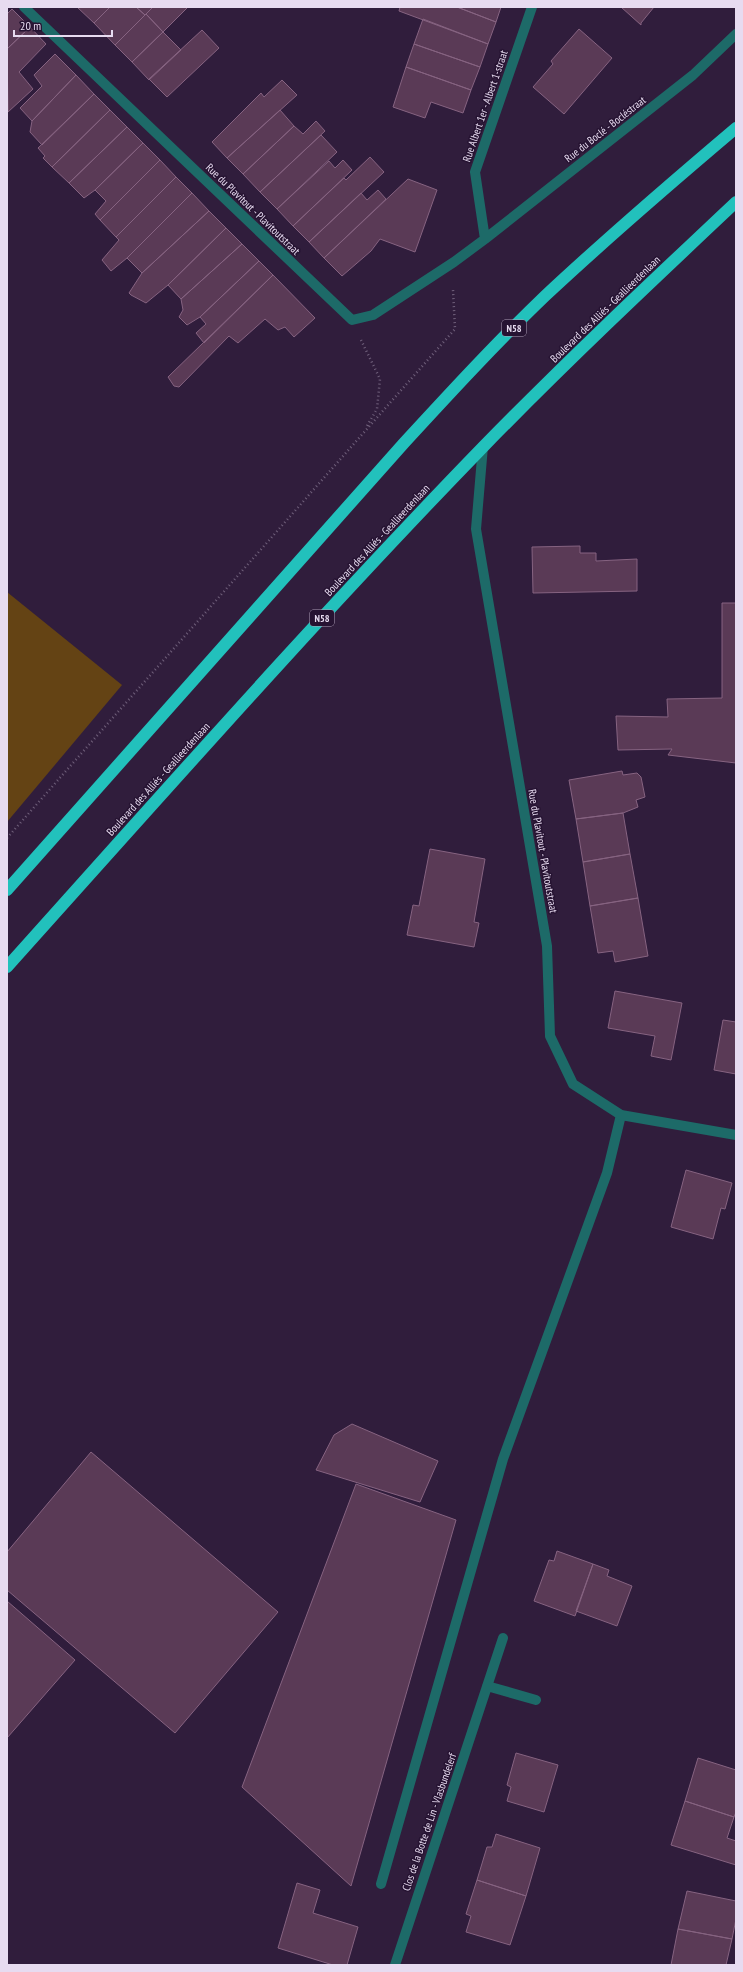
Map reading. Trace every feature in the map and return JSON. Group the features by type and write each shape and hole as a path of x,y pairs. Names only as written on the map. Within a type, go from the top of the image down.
{"highway":[{"name":"N58","path":"7,890 460,382 544,297 630,218 736,128"},
{"name":"Boulevard des Alliés - Geallieerdenlaan","path":"7,967 261,684 484,446 566,362 736,202"}],"street":[{"name":"Rue du Plavitout - Plavitoutstraat","path":"24,7 352,320"},
{"name":"Rue Albert 1er - Albert 1-straat","path":"485,239 475,172 532,7"},
{"name":"Rue du Boclé - Bocléstraat","path":"485,239 693,75 736,34"},
{"path":"352,320 373,314 454,262 485,239"},
{"name":"Rue du Plavitout - Plavitoutstraat","path":"484,446 476,529 547,946 550,1036 573,1084 621,1115 736,1135"},
{"path":"381,1884 503,1460 607,1173 621,1115"},
{"name":"Clos de la Botte de Lin - Vlasbundelerf","path":"394,1965 503,1638"},
{"path":"487,1686 536,1700"}],"path":[{"path":"7,838 455,329 453,290 454,262"},
{"path":"352,320 380,379 376,409 364,432"}],"shaded area":[{"path":"7,592 122,685 7,822"}],"building":[{"path":"77,7 110,7 94,23"},
{"path":"110,7 136,7 145,15 115,45 94,23"},
{"path":"136,7 153,7 145,15"},
{"path":"153,7 188,7 163,32 146,14"},
{"path":"400,7 457,7 496,22 488,44 399,11"},
{"path":"457,7 501,7 496,22"},
{"path":"621,7 654,7 641,25"},
{"path":"12,9 30,27 7,49 7,14"},
{"path":"146,14 163,32 132,62 115,45"},
{"path":"423,19 488,44 480,67 414,44"},
{"path":"30,27 46,44 19,72 33,89 8,112 7,49"},
{"path":"579,29 612,58 564,114 533,87 553,64 551,61"},
{"path":"202,30 219,48 167,97 149,79"},
{"path":"163,32 181,50 149,80 132,62"},
{"path":"414,44 480,67 471,90 406,67"},
{"path":"55,54 76,75 32,121 20,108 42,86 34,75"},
{"path":"406,67 471,90 463,113 431,102 425,118 393,107"},
{"path":"76,75 94,94 42,145 30,132 32,121"},
{"path":"282,80 297,95 227,158 212,142 261,93 264,97"},
{"path":"94,94 110,110 52,167 43,158 45,156 38,148"},
{"path":"110,110 127,127 69,183 52,167"},
{"path":"280,110 294,126 243,174 227,158"},
{"path":"316,121 325,131 260,192 243,174 294,126 303,134"},
{"path":"127,127 143,143 95,190 84,198 69,183"},
{"path":"321,135 337,152 277,209 260,192"},
{"path":"143,143 160,160 100,220 95,214 106,201 95,190"},
{"path":"370,157 384,172 309,242 293,226 344,178 346,180"},
{"path":"160,160 176,177 116,237 100,220"},
{"path":"343,160 352,170 293,226 277,209 329,161 335,168"},
{"path":"176,177 192,193 127,258 111,271 102,260 119,240 116,237"},
{"path":"408,179 437,190 415,252 380,239 371,251 342,276 324,258"},
{"path":"378,190 386,199 324,258 309,242 361,193 367,200"},
{"path":"192,193 209,211 142,273 127,258"},
{"path":"209,211 226,228 168,285 146,303 131,295 129,293 142,273"},
{"path":"226,228 242,244 181,299 168,285"},
{"path":"242,244 259,261 200,317 187,325 179,317 183,310 181,299"},
{"path":"259,261 273,275 204,343 196,333 206,324 200,317"},
{"path":"273,275 315,318 294,337 285,327 278,330 265,319 238,343 229,336 179,387 174,386 168,377"},
{"path":"580,546 580,553 596,553 596,561 637,559 637,591 533,593 532,547"},
{"path":"722,603 736,603 736,763 668,755 672,749 618,750 616,716 668,717 667,699 722,698"},
{"path":"622,771 623,775 637,773 641,777 645,797 636,800 638,807 623,813 576,819 569,780"},
{"path":"623,813 630,854 583,862 576,819"},
{"path":"430,849 485,859 474,922 479,923 474,947 407,935 413,905 419,906"},
{"path":"630,854 638,898 590,906 583,862"},
{"path":"638,898 648,956 615,962 613,951 598,953 590,906"},
{"path":"615,991 682,1003 671,1060 651,1056 655,1036 608,1028"},
{"path":"723,1020 736,1022 736,1074 714,1070"},
{"path":"686,1170 732,1183 725,1209 721,1208 713,1239 671,1227"},
{"path":"352,1424 438,1461 420,1502 316,1470 334,1435"},
{"path":"91,1452 278,1612 175,1733 7,1590 7,1552"},
{"path":"356,1484 456,1520 351,1886 242,1787"},
{"path":"557,1551 593,1564 575,1616 534,1601 549,1560 554,1561"},
{"path":"593,1564 609,1570 607,1576 632,1586 617,1626 576,1611"},
{"path":"7,1601 75,1660 7,1738"},
{"path":"516,1753 558,1765 544,1812 507,1801 511,1787 507,1785"},
{"path":"698,1758 736,1770 736,1812 734,1817 685,1801"},
{"path":"685,1801 734,1817 727,1838 736,1841 736,1865 671,1845"},
{"path":"496,1834 540,1848 526,1896 477,1880 487,1847 492,1847"},
{"path":"477,1880 526,1896 510,1945 466,1932 471,1916 466,1914"},
{"path":"297,1883 320,1890 313,1913 358,1927 347,1965 333,1965 278,1948"},
{"path":"687,1891 736,1901 736,1919 732,1939 678,1929"},
{"path":"678,1929 732,1939 726,1965 671,1965"}]}
